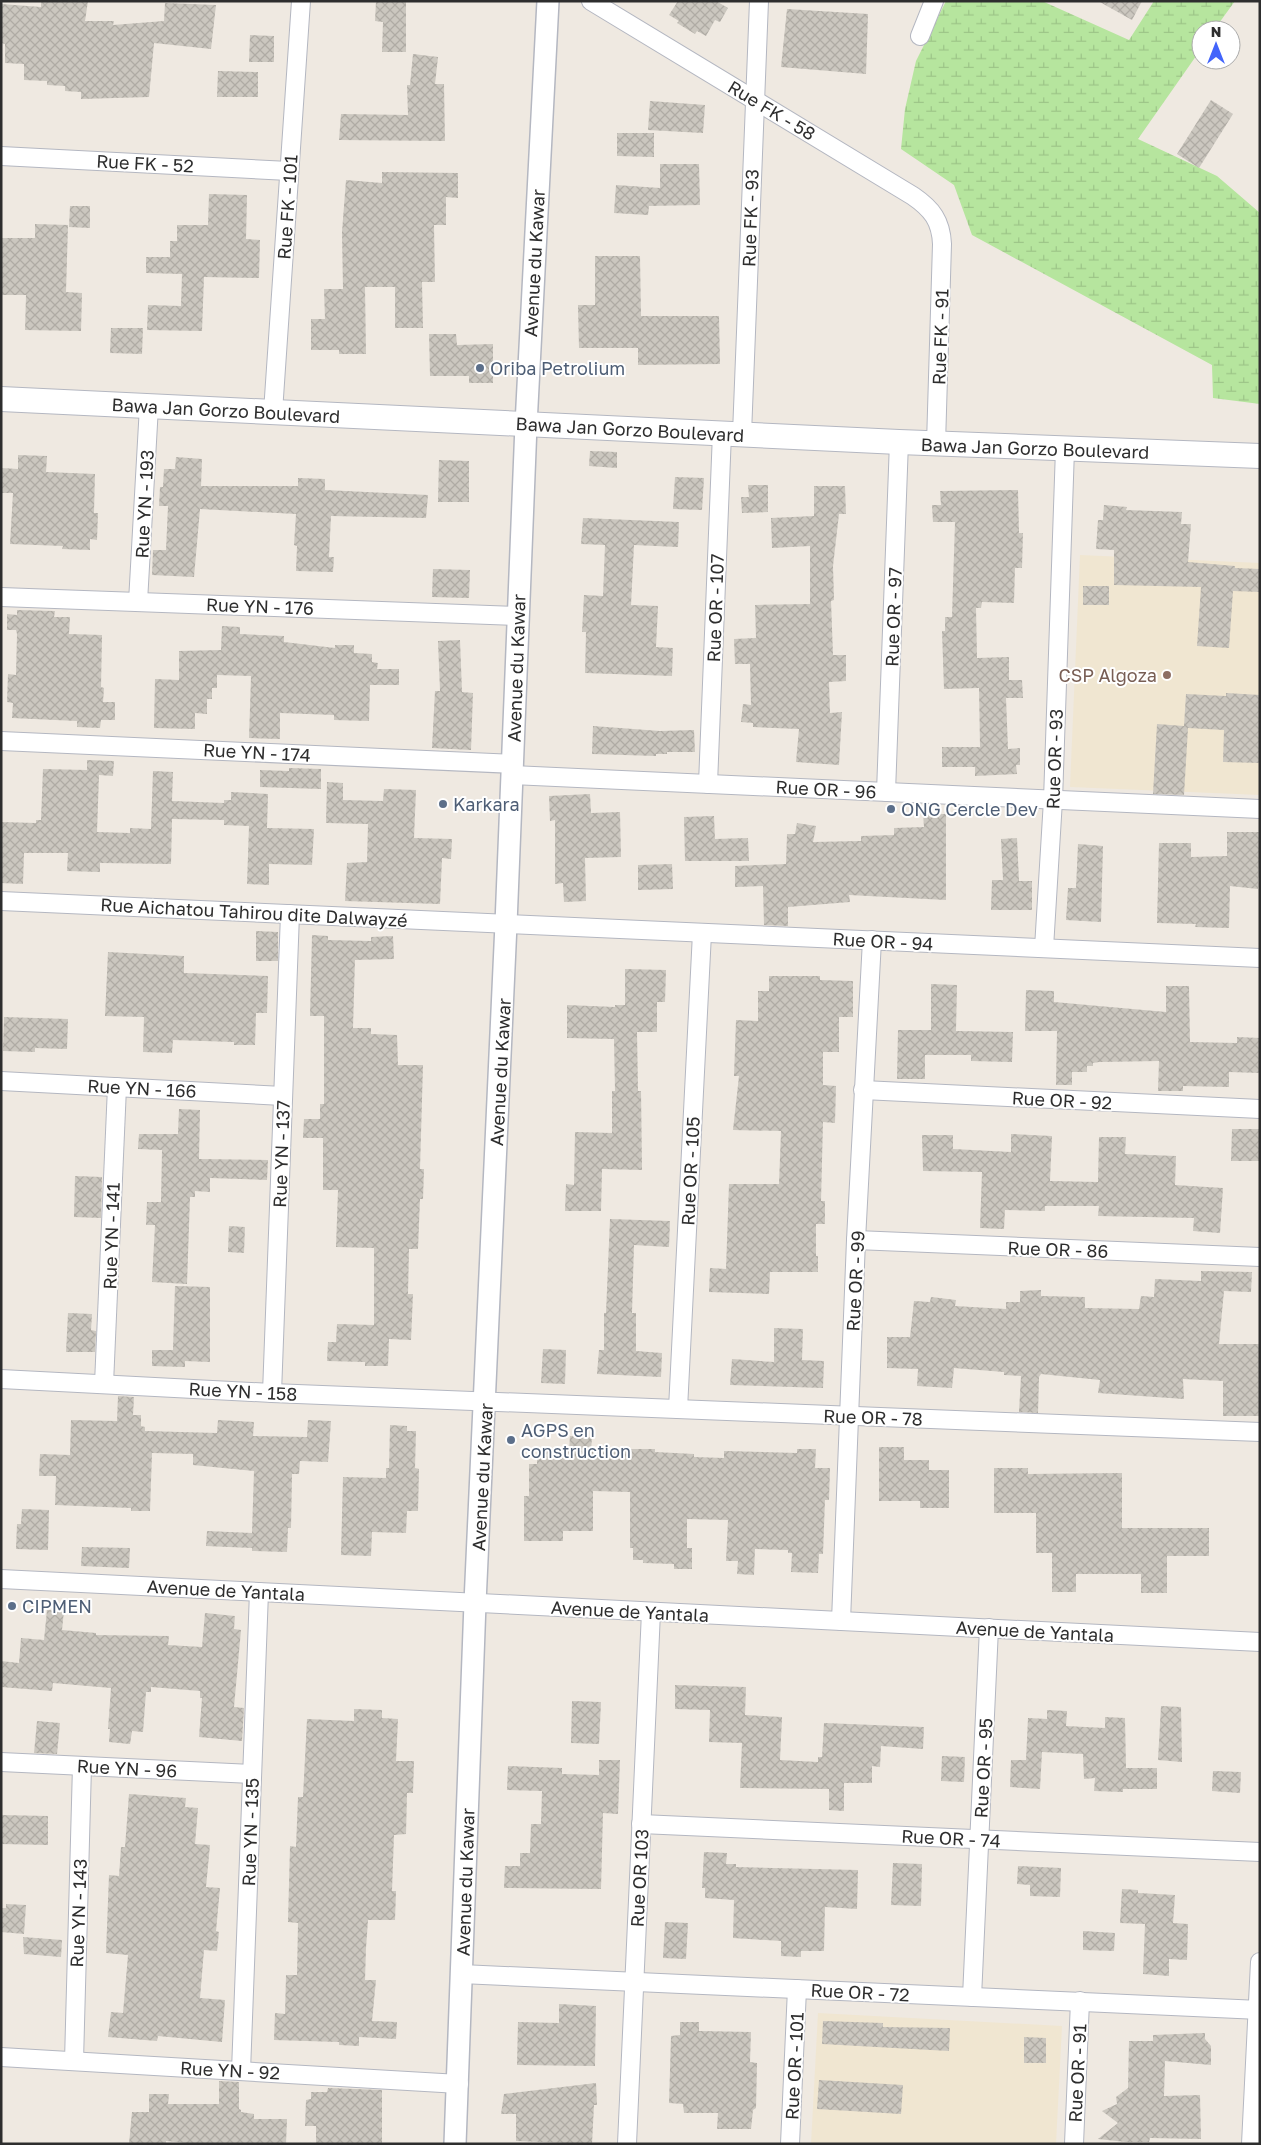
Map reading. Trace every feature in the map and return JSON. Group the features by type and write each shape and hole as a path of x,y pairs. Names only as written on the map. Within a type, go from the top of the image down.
{"main road":[{"name":"Bawa Jan Gorzo Boulevard","path":"1,399 936,444 1260,456"}],"street":[{"name":"Rue FK - 101","path":"273,412 301,1"},
{"name":"Avenue du Kawar","path":"455,2144 459,2084 461,1974 475,1603 506,924 526,425 548,1"},
{"name":"Rue FK - 58","path":"591,1 914,196 936,216 942,231"},
{"name":"Rue FK - 93","path":"732,434 759,1"},
{"path":"920,36 934,1"},
{"name":"Rue FK - 52","path":"1,156 289,171"},
{"name":"Rue FK - 91","path":"936,444 942,231"},
{"name":"Rue YN - 193","path":"138,602 149,406"},
{"name":"Rue OR - 107","path":"708,784 732,434"},
{"name":"Rue OR - 97","path":"886,792 899,442"},
{"name":"Rue OR - 93","path":"1044,948 1052,800 1065,449"},
{"name":"Rue YN - 176","path":"1,596 518,616"},
{"name":"Rue YN - 174","path":"1,741 512,769"},
{"name":"Rue OR - 96","path":"512,769 708,784 1260,809"},
{"name":"Rue Aichatou Tahirou dite Dalwayzé","path":"1,901 506,924"},
{"name":"Rue YN - 137","path":"272,1393 290,914"},
{"name":"Rue OR - 94","path":"506,924 1260,958"},
{"name":"Rue OR - 105","path":"678,1409 702,933"},
{"name":"Rue OR - 99","path":"841,1621 856,1240 872,940"},
{"name":"Rue YN - 166","path":"1,1081 283,1096"},
{"name":"Rue YN - 141","path":"104,1384 117,1087"},
{"name":"Rue OR - 92","path":"863,1090 1260,1109"},
{"name":"Rue OR - 86","path":"856,1240 1260,1257"},
{"name":"Rue YN - 158","path":"1,1379 485,1402"},
{"name":"Rue OR - 78","path":"485,1402 1260,1432"},
{"name":"Avenue de Yantala","path":"1,1579 1260,1642"},
{"name":"Rue YN - 135","path":"241,2071 259,1592"},
{"name":"Rue OR 103","path":"627,2144 651,1612"},
{"name":"Rue OR - 95","path":"972,1997 989,1628"},
{"name":"Rue YN - 96","path":"1,1762 252,1774"},
{"name":"Rue YN - 143","path":"74,2061 82,1766"},
{"name":"Rue OR - 74","path":"641,1824 1260,1852"},
{"path":"1251,2144 1260,1962"},
{"name":"Rue OR - 72","path":"461,1974 1259,2010"},
{"name":"Rue OR - 101","path":"790,2144 797,1989"},
{"name":"Rue OR - 91","path":"1074,2144 1080,2001"},
{"name":"Rue YN - 92","path":"1,2057 459,2084"}],"shaded area":[{"name":"CSP Algoza","path":"1080,555 1260,563 1260,795 1070,787"},
{"path":"818,2013 1062,2026 1056,2144 811,2144"}],"green space":[{"path":"946,1 1042,1 1129,40 1154,1 1235,1 1221,20 1191,20 1191,63 1138,139 1217,176 1260,213 1260,404 1213,398 1212,365 972,235 954,185 901,149 905,109 916,61"}],"building":[{"path":"41,1 88,1 85,21 114,21 113,25 164,21 165,3 216,5 211,49 154,43 149,97 81,99 81,92 65,91 65,86 47,85 47,81 24,80 24,64 5,63 5,44 1,43 1,4 41,7"},
{"path":"376,1 406,1 406,52 382,52 383,22 375,21"},
{"path":"678,1 716,1 728,8 720,22 715,20 706,36 697,31 695,34 677,23 679,21 669,15"},
{"path":"1098,1 1142,1 1132,20"},
{"path":"787,9 868,14 866,74 781,67"},
{"path":"250,35 274,36 274,62 249,62"},
{"path":"413,54 438,57 435,84 444,84 445,141 339,140 341,114 408,115 407,85 410,85"},
{"path":"218,71 258,72 258,97 217,97"},
{"path":"1211,100 1233,114 1199,168 1177,154"},
{"path":"650,101 705,105 703,133 648,130"},
{"path":"617,133 654,133 654,157 617,156"},
{"path":"660,164 699,164 700,205 649,206 648,215 614,213 616,185 660,188"},
{"path":"382,172 458,173 458,198 446,197 446,225 434,225 435,282 422,282 423,328 395,328 395,287 365,287 366,354 339,354 339,350 311,350 311,319 325,319 324,289 343,289 342,232 346,180 382,183"},
{"path":"209,194 247,195 246,239 260,240 259,278 204,277 202,331 147,330 148,305 181,306 182,274 146,273 146,257 170,257 170,241 177,241 177,225 208,225"},
{"path":"70,206 90,206 90,228 69,227"},
{"path":"35,224 68,225 66,292 82,293 81,331 25,330 26,295 1,295 1,238 35,238"},
{"path":"595,256 640,256 641,316 719,316 720,364 638,365 638,348 579,348 578,305 595,305"},
{"path":"111,328 143,328 142,354 110,353"},
{"path":"429,334 456,334 457,345 493,344 493,383 469,383 469,376 430,376"},
{"path":"590,451 617,452 617,468 589,466"},
{"path":"18,455 47,456 46,472 95,474 94,513 98,513 97,540 90,539 90,550 62,549 63,546 10,544 13,493 1,493 1,468 18,469"},
{"path":"176,457 202,459 201,486 298,486 298,478 325,479 325,490 428,495 426,518 331,516 329,557 334,557 333,572 296,571 297,546 294,545 296,514 200,509 194,577 152,575 153,550 166,550 168,506 159,506 160,487 163,487 164,469 175,469"},
{"path":"439,460 469,461 469,502 438,502"},
{"path":"675,477 704,478 702,510 673,509"},
{"path":"748,485 768,485 768,512 742,513 741,497 749,497"},
{"path":"814,486 845,486 846,514 839,514 833,566 834,600 831,601 833,655 846,655 846,681 829,682 830,713 842,712 839,765 796,762 799,729 753,727 753,723 741,722 743,704 751,705 750,664 735,664 734,639 756,638 755,605 810,604 810,546 772,548 771,518 814,516"},
{"path":"1018,490 1019,533 1023,533 1022,568 1015,568 1014,603 982,602 981,608 976,608 977,658 1009,657 1009,680 1022,680 1023,698 1006,698 1008,749 1020,748 1020,765 1016,765 1017,774 975,776 975,767 942,767 942,747 980,747 979,688 944,689 942,631 945,631 945,617 952,617 955,522 933,522 932,505 941,505 940,491"},
{"path":"1104,505 1127,507 1126,510 1182,512 1181,524 1191,524 1188,562 1260,569 1260,592 1233,591 1229,648 1197,646 1201,587 1114,585 1114,550 1096,549 1098,520 1103,520"},
{"path":"583,518 679,522 678,547 634,545 631,605 658,606 656,647 673,648 672,676 585,673 586,632 582,632 584,595 603,596 605,545 581,544"},
{"path":"433,569 470,570 469,598 432,597"},
{"path":"1083,586 1109,586 1109,605 1083,605"},
{"path":"17,610 55,611 54,617 70,617 69,634 102,635 101,687 104,688 103,702 115,702 115,720 101,720 100,728 77,727 77,721 12,718 13,703 7,702 8,674 16,675 17,634 16,630 7,630 7,614 17,615"},
{"path":"222,626 240,627 240,634 284,636 284,642 335,648 335,645 354,645 354,653 372,654 372,662 378,663 377,669 399,669 399,685 370,685 369,721 334,720 334,715 280,713 280,739 249,738 251,676 217,675 217,688 212,688 212,699 207,699 207,714 195,713 195,729 154,728 155,679 179,680 179,651 221,650"},
{"path":"460,640 462,692 473,693 471,750 432,748 435,691 440,691 438,641"},
{"path":"1226,693 1260,695 1260,763 1223,762 1224,730 1188,728 1184,795 1153,794 1157,724 1184,726 1186,694 1226,696"},
{"path":"593,726 660,731 694,730 695,752 667,752 667,754 656,754 656,756 592,754"},
{"path":"87,760 114,761 113,776 99,775 97,832 130,833 130,828 151,829 153,771 173,772 172,801 224,803 224,800 231,800 231,792 268,794 267,828 314,829 312,865 269,864 269,885 247,884 249,826 224,825 224,820 172,819 171,864 100,863 100,872 67,871 68,853 24,853 23,884 1,883 1,822 36,823 36,820 41,820 43,769 87,770"},
{"path":"289,768 321,769 321,789 260,787 260,770 289,771"},
{"path":"327,782 343,783 343,800 383,801 384,789 416,790 414,838 452,839 451,859 442,858 440,904 345,901 347,863 367,862 368,824 326,823"},
{"path":"590,794 591,813 620,812 621,857 585,858 586,901 564,902 563,883 555,884 555,820 550,821 549,796"},
{"path":"923,814 946,814 946,900 849,895 850,902 788,907 788,926 764,925 763,886 735,887 735,866 786,864 787,834 795,834 797,823 816,826 813,842 861,841 861,836 894,835 894,828 924,827"},
{"path":"714,816 715,839 748,838 749,861 685,861 684,817"},
{"path":"1227,832 1260,832 1258,889 1230,886 1229,928 1195,927 1196,924 1157,923 1159,843 1191,843 1191,857 1227,856"},
{"path":"1017,838 1019,881 1032,881 1032,910 991,910 992,880 1003,880 1001,839"},
{"path":"1078,844 1103,846 1101,922 1066,920 1068,888 1076,888"},
{"path":"672,864 673,889 638,890 638,865"},
{"path":"256,931 278,932 278,961 256,961"},
{"path":"312,935 328,936 328,940 371,941 371,937 393,936 394,959 355,960 353,1028 371,1028 371,1034 397,1035 398,1065 423,1065 420,1169 424,1169 423,1199 420,1199 418,1249 409,1249 408,1294 413,1294 411,1340 389,1339 388,1366 365,1366 365,1362 327,1361 328,1342 336,1342 337,1324 374,1325 374,1248 336,1247 338,1190 323,1190 323,1138 303,1138 304,1119 320,1119 320,1104 324,1104 324,1016 310,1016"},
{"path":"108,952 184,956 184,973 268,976 267,1013 256,1013 255,1045 234,1045 234,1042 173,1040 172,1053 143,1052 144,1017 105,1016"},
{"path":"625,969 666,970 665,1002 657,1002 657,1032 637,1032 638,1091 641,1091 642,1170 602,1169 601,1211 565,1211 566,1184 574,1185 575,1132 612,1133 612,1091 615,1091 614,1039 567,1038 567,1005 615,1007 615,1005 625,1005"},
{"path":"769,976 820,976 820,980 853,981 853,1017 839,1017 839,1052 823,1052 823,1085 836,1086 835,1123 823,1122 821,1201 825,1201 825,1224 816,1224 818,1272 770,1272 769,1294 709,1292 710,1268 726,1269 729,1184 779,1184 781,1131 733,1130 739,1076 734,1076 736,1020 758,1021 758,991 769,991"},
{"path":"931,984 957,985 956,1031 1013,1032 1012,1062 971,1061 971,1055 925,1055 925,1079 897,1079 898,1030 931,1030"},
{"path":"1166,986 1189,986 1190,1042 1237,1043 1237,1037 1260,1038 1260,1073 1229,1072 1229,1087 1183,1086 1183,1091 1158,1091 1159,1061 1099,1062 1093,1063 1093,1066 1087,1066 1087,1072 1072,1072 1072,1085 1056,1085 1057,1031 1025,1031 1026,990 1054,991 1054,1002 1166,1012"},
{"path":"4,1017 68,1019 67,1049 35,1048 35,1052 3,1051"},
{"path":"179,1109 200,1110 199,1159 268,1160 267,1180 210,1178 210,1192 195,1191 195,1197 190,1197 187,1284 152,1282 155,1225 146,1225 147,1202 161,1202 162,1150 138,1149 139,1134 178,1134"},
{"path":"1232,1129 1260,1129 1260,1161 1231,1161"},
{"path":"1011,1134 1052,1136 1050,1181 1098,1182 1099,1137 1126,1137 1125,1154 1176,1156 1175,1185 1223,1188 1220,1233 1193,1231 1194,1218 1098,1216 1099,1206 1045,1206 1045,1211 1005,1210 1004,1229 980,1228 982,1172 923,1171 922,1135 953,1135 953,1149 1011,1152"},
{"path":"75,1176 102,1177 101,1218 74,1217"},
{"path":"610,1219 670,1221 669,1247 634,1245 632,1313 636,1313 636,1351 662,1353 661,1377 597,1374 599,1350 604,1350 604,1313 606,1313"},
{"path":"229,1226 245,1227 244,1253 228,1252"},
{"path":"1201,1271 1252,1272 1251,1292 1224,1291 1219,1344 1260,1344 1260,1416 1223,1416 1223,1381 1183,1379 1184,1399 1098,1393 1100,1380 1041,1374 1039,1377 1038,1413 1019,1412 1021,1376 1004,1375 1004,1372 954,1368 952,1388 917,1386 918,1369 887,1368 887,1337 910,1337 914,1301 930,1302 931,1297 956,1300 955,1306 1006,1309 1006,1302 1020,1302 1020,1291 1041,1290 1041,1296 1085,1297 1085,1308 1139,1309 1141,1296 1154,1297 1155,1279 1201,1281"},
{"path":"175,1286 210,1287 210,1362 185,1361 185,1367 152,1366 152,1350 173,1350"},
{"path":"68,1313 92,1314 91,1330 96,1331 95,1352 66,1352"},
{"path":"774,1328 803,1329 802,1360 824,1361 823,1388 730,1385 732,1359 774,1362"},
{"path":"543,1349 566,1350 565,1384 541,1383"},
{"path":"118,1396 134,1397 133,1415 141,1415 141,1426 145,1427 145,1431 217,1433 218,1420 254,1422 253,1436 307,1437 308,1420 331,1421 328,1462 300,1461 299,1474 292,1474 291,1528 288,1528 287,1552 252,1551 252,1548 206,1546 207,1531 252,1533 254,1471 193,1465 193,1454 152,1453 150,1511 131,1511 131,1508 55,1505 56,1476 39,1476 40,1454 70,1455 71,1420 117,1421"},
{"path":"390,1425 407,1426 407,1431 416,1431 415,1468 419,1469 418,1511 407,1511 406,1533 372,1532 371,1556 341,1555 343,1477 386,1478 386,1468 389,1468"},
{"path":"570,1436 592,1437 591,1451 655,1449 655,1452 694,1454 694,1457 724,1458 724,1451 797,1453 797,1449 816,1449 815,1468 830,1468 829,1500 825,1500 823,1554 819,1554 818,1573 791,1572 792,1553 788,1553 788,1550 755,1549 754,1575 737,1574 738,1561 726,1561 728,1520 687,1519 687,1548 692,1548 692,1569 674,1569 674,1564 643,1563 643,1560 633,1560 633,1548 630,1548 630,1492 593,1491 593,1531 563,1531 563,1541 524,1541 524,1496 529,1496 529,1464 537,1464 537,1450 569,1451"},
{"path":"879,1447 904,1447 904,1460 929,1460 929,1470 949,1470 949,1508 920,1508 920,1501 879,1501"},
{"path":"994,1468 1028,1468 1028,1474 1122,1473 1122,1528 1209,1528 1209,1556 1167,1556 1167,1593 1141,1593 1141,1574 1076,1574 1076,1592 1052,1592 1052,1553 1036,1553 1036,1513 994,1513"},
{"path":"22,1509 49,1510 48,1550 16,1549 17,1524 21,1524"},
{"path":"82,1547 130,1548 129,1568 81,1566"},
{"path":"47,1610 64,1611 62,1630 96,1633 96,1635 169,1636 168,1645 202,1647 205,1613 235,1616 234,1629 241,1630 234,1707 244,1708 242,1741 199,1737 202,1698 200,1698 200,1691 151,1687 151,1692 146,1692 143,1732 132,1731 130,1744 109,1742 111,1688 53,1683 52,1691 1,1687 1,1661 19,1663 21,1638 44,1640"},
{"path":"675,1685 746,1687 745,1715 782,1717 780,1760 818,1762 818,1757 822,1757 824,1723 924,1727 923,1749 881,1746 880,1767 872,1766 872,1783 844,1783 844,1811 829,1810 829,1789 740,1788 742,1743 709,1742 710,1710 675,1709"},
{"path":"572,1701 601,1702 599,1744 571,1743"},
{"path":"1161,1706 1181,1707 1182,1762 1158,1760"},
{"path":"354,1709 382,1710 382,1718 398,1719 396,1761 414,1761 413,1793 407,1793 406,1834 394,1835 392,1891 396,1891 395,1920 368,1920 366,1948 365,1980 376,1980 372,2021 397,2022 396,2039 359,2037 359,2046 339,2045 339,2042 274,2040 275,2013 285,2014 286,1975 297,1975 298,1923 288,1922 290,1846 296,1847 298,1797 303,1797 307,1719 354,1721"},
{"path":"1047,1710 1067,1711 1066,1726 1105,1728 1105,1717 1125,1718 1126,1768 1157,1768 1157,1789 1123,1789 1123,1792 1094,1791 1095,1778 1084,1779 1083,1754 1042,1752 1040,1789 1010,1787 1011,1760 1026,1760 1028,1718 1047,1719"},
{"path":"37,1721 60,1723 57,1754 34,1753"},
{"path":"942,1756 965,1757 964,1782 941,1781"},
{"path":"599,1760 620,1760 618,1814 603,1813 601,1889 504,1888 505,1866 520,1866 520,1853 530,1853 531,1824 541,1824 542,1791 507,1790 508,1766 562,1768 562,1774 599,1775"},
{"path":"1213,1771 1241,1772 1240,1793 1212,1791"},
{"path":"129,1794 186,1798 185,1807 198,1808 195,1844 210,1845 206,1887 220,1888 216,1931 219,1932 217,1951 204,1950 200,1998 225,2000 222,2042 158,2036 157,2041 108,2037 111,2012 123,2013 128,1955 106,1953 109,1875 119,1876 121,1847 125,1847"},
{"path":"1,1815 48,1816 48,1845 1,1844"},
{"path":"704,1852 727,1853 726,1864 736,1864 736,1867 858,1870 857,1909 825,1907 824,1951 801,1951 801,1957 781,1956 781,1941 733,1938 734,1900 705,1898 705,1888 702,1888"},
{"path":"893,1863 922,1864 921,1906 891,1905"},
{"path":"1018,1866 1061,1868 1060,1897 1030,1896 1030,1885 1017,1884"},
{"path":"1122,1889 1138,1890 1138,1893 1175,1895 1173,1923 1188,1924 1187,1960 1169,1959 1169,1976 1143,1974 1145,1924 1120,1923"},
{"path":"6,1904 26,1905 24,1934 1,1932 1,1908 6,1908"},
{"path":"665,1922 688,1923 686,1959 663,1958"},
{"path":"1083,1931 1115,1933 1114,1951 1083,1950"},
{"path":"23,1937 62,1940 61,1957 24,1954"},
{"path":"559,2004 596,2006 595,2066 517,2065 518,2022 559,2023"},
{"path":"823,2021 883,2023 883,2027 950,2028 949,2051 822,2044"},
{"path":"680,2022 699,2022 699,2031 751,2032 750,2062 757,2063 756,2108 753,2110 751,2129 717,2129 718,2113 684,2113 683,2104 669,2103 671,2036 680,2035"},
{"path":"1205,2033 1205,2039 1211,2046 1211,2065 1165,2061 1164,2096 1200,2095 1201,2139 1150,2138 1149,2142 1126,2142 1098,2139 1118,2123 1102,2111 1117,2104 1116,2097 1128,2088 1129,2041 1153,2041 1153,2035"},
{"path":"1024,2037 1046,2038 1046,2063 1024,2063"},
{"path":"819,2080 903,2085 901,2114 817,2109"},
{"path":"219,2081 239,2082 239,2109 241,2112 254,2114 254,2119 287,2119 286,2144 196,2144 166,2141 166,2144 129,2144 132,2112 149,2112 149,2094 169,2094 168,2104 219,2104"},
{"path":"596,2083 597,2105 594,2105 592,2144 516,2141 516,2114 501,2114 504,2094"},
{"path":"328,2088 382,2090 382,2144 316,2144 316,2126 305,2126 306,2100 311,2099 311,2092 327,2092"}],"place":[{"name":"Oriba Petrolium","path":"480,368"},
{"name":"CSP Algoza","path":"1167,675"},
{"name":"Karkara","path":"443,804"},
{"name":"ONG Cercle Dev","path":"891,809"},
{"name":"AGPS en construction","path":"511,1440"},
{"name":"CIPMEN","path":"12,1606"}]}
